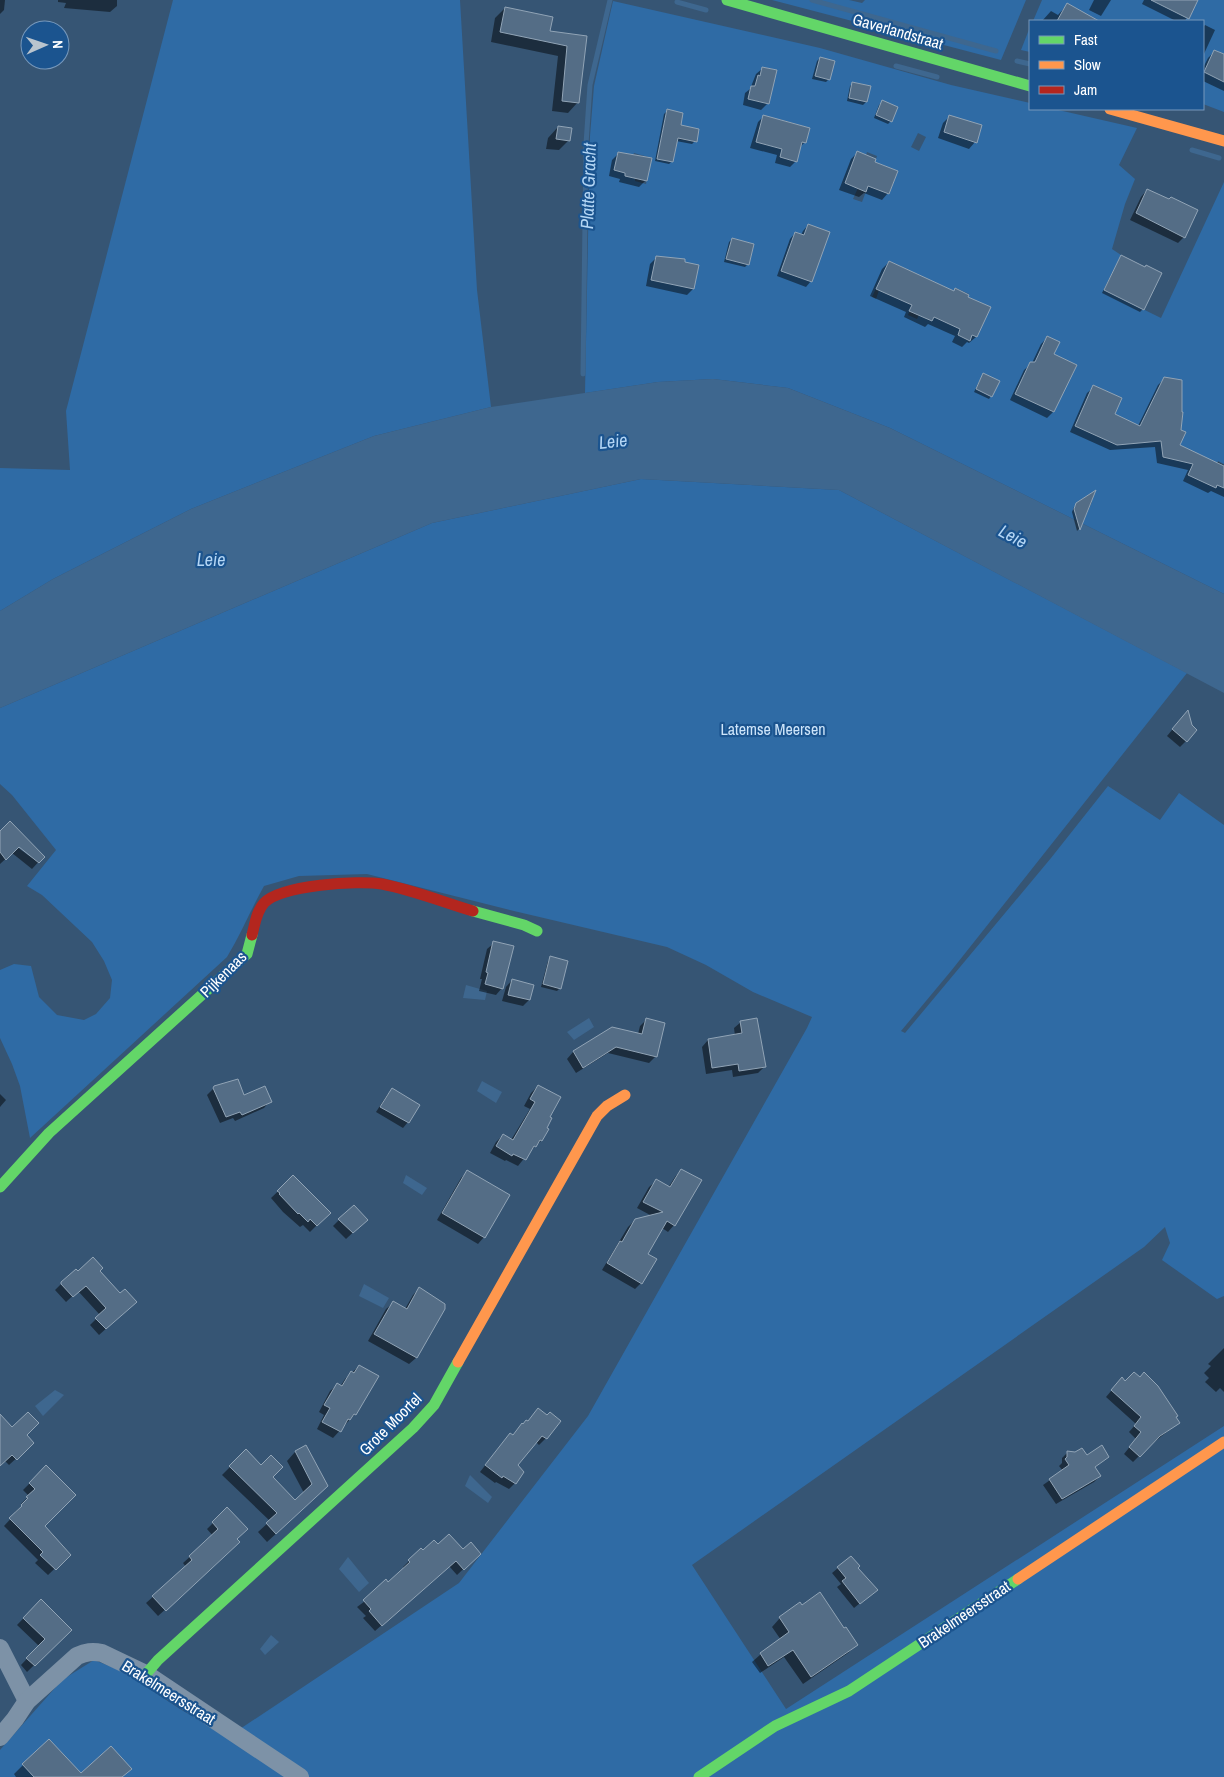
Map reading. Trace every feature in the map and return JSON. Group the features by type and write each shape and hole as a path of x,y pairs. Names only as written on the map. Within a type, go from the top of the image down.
{"street":[{"name":"Gaverlandstraat","path":"727,0 1029,86"},
{"path":"1113,110 1224,142"},
{"name":"Pijkenaas","path":"0,1187 49,1133 247,954 258,914 268,898 276,894 311,886 381,884 524,925 537,931"},
{"name":"Grote Moortel","path":"146,1674 158,1660 413,1428 434,1405 597,1116 607,1106 625,1096"},
{"name":"Brakelmeersstraat","path":"699,1777 787,1719 830,1701 857,1685 1224,1442"},
{"path":"0,1648 26,1701"},
{"name":"Brakelmeersstraat","path":"0,1737 15,1719 26,1701 77,1656 85,1652 102,1653 146,1674 300,1777"}],"green space":[{"path":"173,0 460,0 477,290 491,407 374,436 191,509 53,579 0,611 0,468 70,470 66,411"},
{"path":"772,0 849,0 862,3 865,0 1026,0 1001,60"},
{"path":"1042,0 1224,0 1224,54 1214,50 1204,72 1204,20 1033,20"},
{"path":"613,1 820,48 951,85 1029,103 1029,110 1058,110 1137,128 1119,165 1135,179 1125,204 1112,249 1121,255 1104,290 1161,318 1224,182 1224,464 1218,461 1217,463 1216,487 1217,485 1224,488 1224,594 890,428 788,388 713,379 658,382 585,393 590,136 594,86","holes":["820,57 835,61 829,80 815,76","762,67 777,70 769,104 749,99 751,86 755,86 758,75 760,76","853,82 871,86 867,102 849,98","667,109 683,113 681,125 699,129 696,142 678,139 673,162 658,159","762,119 765,144 756,142","779,119 810,128 806,143 802,142 797,162 780,157 783,147 772,143","918,133 926,137 919,151 911,147","618,152 633,155 634,153 652,158 646,184 635,181 635,178 625,176 625,173 614,170","857,152 866,155 867,152 877,156 875,162 898,171 889,194 868,186 862,202 853,199 858,188 845,183","808,224 829,232 812,282 782,271 795,232 804,235","732,238 754,244 749,265 726,258","889,261 954,291 956,288 969,294 968,297 990,307 977,337 972,335 970,341 958,335 960,329 934,317 932,321 919,315 917,319 908,315 912,305 879,290 876,299 872,297","1047,336 1059,343 1049,365 1062,358 1077,365 1070,380 1057,374 1065,388 1054,412 1015,394 1030,362 1035,362","1164,377 1182,380 1183,412 1181,430 1186,432 1173,459 1163,457 1161,437","1093,385 1122,398 1115,414 1114,443 1075,425","1084,498 1092,502 1084,520 1076,517 1075,508"]},
{"path":"1029,30 1029,52 1021,50"},
{"path":"1204,72 1224,82 1224,112 1204,104"},
{"name":"Latemse Meersen","path":"641,479 839,490 1187,673 951,971 901,1031 905,1033 1051,858 1108,786 1160,820 1179,793 1224,825 1224,1296 1217,1299 1162,1260 1170,1243 1165,1227 1144,1247 692,1565 786,1709 1224,1426 1224,1777 0,1777 0,1750 62,1680 94,1660 122,1671 180,1709 228,1737 459,1583 588,1416 812,1017 753,992 706,965 667,947 367,874 299,876 264,886 227,957 30,1138 20,1086 0,1038 0,970 14,964 31,966 39,997 57,1015 84,1020 96,1014 110,998 112,980 104,961 92,942 42,895 27,886 56,850 12,795 0,784 0,708 432,523"}],"water":[{"name":"Leie","path":"713,379 788,388 890,428 1224,594 1224,693 839,490 641,479 432,523 0,708 0,611 53,579 191,509 374,436 491,407 658,382"},
{"path":"466,985 487,991 485,1000 463,998"},
{"path":"589,1018 594,1027 574,1040 567,1032"},
{"path":"482,1081 502,1092 496,1103 477,1091"},
{"path":"406,1175 427,1188 422,1195 403,1183"},
{"path":"364,1284 389,1298 383,1308 359,1296"},
{"path":"55,1390 64,1395 43,1416 35,1406"},
{"path":"470,1475 492,1497 488,1503 465,1486"},
{"path":"348,1557 369,1583 359,1592 339,1569"},
{"path":"271,1635 279,1642 265,1655 260,1649"}],"building":[{"path":"1151,0 1198,0 1189,19"},
{"path":"1067,3 1097,20 1058,20"},
{"path":"505,7 553,17 550,31 587,36 579,103 562,101 567,46 500,32"},
{"path":"1214,50 1224,54 1224,82 1204,72"},
{"path":"820,57 835,61 830,80 815,76"},
{"path":"762,67 777,70 769,104 748,99 751,86 755,86"},
{"path":"852,82 871,86 867,102 849,98"},
{"path":"882,100 898,107 892,122 876,115"},
{"path":"667,109 683,113 681,125 699,129 697,142 678,138 673,162 657,159"},
{"path":"763,115 810,128 806,143 802,142 797,162 780,157 782,149 756,142"},
{"path":"949,115 982,125 977,143 944,132"},
{"path":"558,126 572,128 570,141 556,139"},
{"path":"857,151 876,159 875,162 898,171 889,194 868,186 866,192 845,183"},
{"path":"618,152 652,158 647,181 625,176 625,173 614,170"},
{"path":"1147,189 1169,199 1171,197 1198,210 1185,238 1136,213"},
{"path":"808,224 830,232 812,282 781,271 795,232 804,235"},
{"path":"732,238 754,244 749,265 726,259"},
{"path":"1121,255 1162,273 1144,310 1104,290"},
{"path":"656,256 685,259 685,262 699,265 694,289 651,280"},
{"path":"889,261 954,291 955,288 969,295 968,297 991,307 977,337 972,335 970,341 958,335 960,329 934,317 932,321 909,311 912,305 876,289"},
{"path":"1047,336 1060,342 1054,354 1077,365 1054,412 1015,394 1030,362 1035,362"},
{"path":"983,373 1000,381 992,397 976,389"},
{"path":"1164,377 1182,380 1183,412 1181,430 1186,432 1180,445 1224,466 1224,488 1217,485 1216,488 1188,475 1193,464 1163,457 1161,441 1117,445 1075,426 1093,385 1122,398 1115,414 1140,426"},
{"path":"1096,490 1080,530 1074,509 1076,503"},
{"path":"1188,710 1192,725 1197,730 1187,742 1172,729"},
{"path":"10,821 45,857 39,863 19,847 6,860 0,852 0,831"},
{"path":"493,941 514,946 503,989 485,984"},
{"path":"550,956 568,961 561,989 543,984"},
{"path":"512,979 534,985 530,1000 508,995"},
{"path":"646,1018 665,1023 657,1057 616,1047 583,1068 573,1051 612,1027 642,1034"},
{"path":"757,1018 766,1067 739,1071 738,1064 712,1068 708,1039 742,1033 740,1021"},
{"path":"238,1079 244,1095 265,1086 272,1102 242,1115 240,1112 226,1117 213,1088 214,1086"},
{"path":"538,1085 561,1097 550,1117 552,1118 547,1128 549,1129 542,1141 540,1140 536,1147 534,1146 526,1160 513,1154 512,1156 496,1146 503,1134 513,1140 535,1102 530,1099"},
{"path":"392,1088 420,1105 409,1123 380,1107"},
{"path":"681,1169 702,1180 675,1226 667,1221 648,1254 657,1259 642,1284 607,1263 635,1219 663,1212 643,1202 656,1179 670,1187"},
{"path":"467,1170 510,1195 485,1238 442,1213"},
{"path":"293,1175 331,1213 317,1226 310,1219 308,1222 298,1214 277,1191"},
{"path":"354,1205 368,1220 353,1233 338,1219"},
{"path":"93,1257 103,1268 100,1271 120,1293 125,1289 137,1302 106,1329 95,1318 106,1308 86,1286 73,1297 61,1284 76,1269 78,1271"},
{"path":"419,1287 445,1304 445,1309 417,1358 374,1334 393,1301 407,1309"},
{"path":"359,1365 379,1376 356,1415 354,1414 350,1420 348,1419 341,1432 322,1422 330,1408 324,1405 337,1383 342,1386 351,1371 354,1373"},
{"path":"1134,1372 1140,1377 1144,1372 1158,1386 1178,1416 1176,1417 1180,1423 1160,1436 1140,1457 1129,1447 1141,1432 1134,1426 1141,1417 1111,1390 1122,1377 1125,1381"},
{"path":"538,1408 547,1415 550,1412 561,1421 547,1439 542,1436 518,1465 524,1472 516,1484 503,1476 502,1478 485,1465 510,1433 513,1435 522,1423 526,1420 528,1421"},
{"path":"28,1412 39,1423 27,1435 34,1443 17,1460 12,1455 0,1466 0,1414 12,1427"},
{"path":"306,1445 328,1486 276,1534 266,1523 277,1513 229,1466 246,1449 261,1465 271,1455 283,1467 273,1477 295,1500 312,1484 295,1451"},
{"path":"1102,1445 1109,1457 1095,1467 1101,1476 1062,1499 1049,1479 1069,1465 1065,1459 1067,1451 1075,1452 1082,1448 1087,1455"},
{"path":"46,1465 76,1495 45,1526 71,1555 56,1570 40,1555 43,1552 9,1518 22,1506 28,1498 26,1497 35,1489 29,1483"},
{"path":"227,1507 248,1529 237,1539 240,1542 166,1611 152,1596 192,1560 189,1556 218,1529 212,1522"},
{"path":"449,1534 463,1549 471,1542 481,1554 464,1570 456,1561 382,1626 369,1611 371,1609 363,1600 386,1579 388,1582 410,1562 408,1560 421,1548 423,1550 434,1540 438,1544"},
{"path":"851,1556 860,1566 858,1568 878,1590 860,1604 842,1581 846,1578 837,1567"},
{"path":"820,1592 858,1645 811,1677 793,1650 768,1666 760,1653 789,1632 779,1617 800,1602 802,1605"},
{"path":"41,1599 72,1630 35,1666 26,1658 45,1639 23,1618"},
{"path":"49,1739 81,1773 111,1746 132,1769 122,1777 34,1777 22,1764"}],"waterway":[{"name":"Platte Gracht","path":"583,374 586,144 590,85 610,0"},
{"path":"812,0 996,51"},
{"path":"677,2 706,10"},
{"path":"1017,61 1029,64"},
{"path":"896,66 937,77"},
{"path":"1192,150 1219,158"}],"traffic: fast":[{"path":"727,0 1029,86"},
{"path":"473,911 524,925 537,931"},
{"path":"0,1187 49,1133 247,954 252,935"},
{"path":"146,1674 158,1660 413,1428 434,1405 458,1362"},
{"path":"699,1777 775,1726 849,1691 1018,1579"}],"traffic: slow":[{"path":"1114,110 1224,141"},
{"path":"458,1362 597,1116 607,1106 625,1095"},
{"path":"1018,1579 1224,1442"}],"traffic: jam":[{"path":"252,935 257,914 264,903 286,892 320,885 382,884 473,911"}]}
